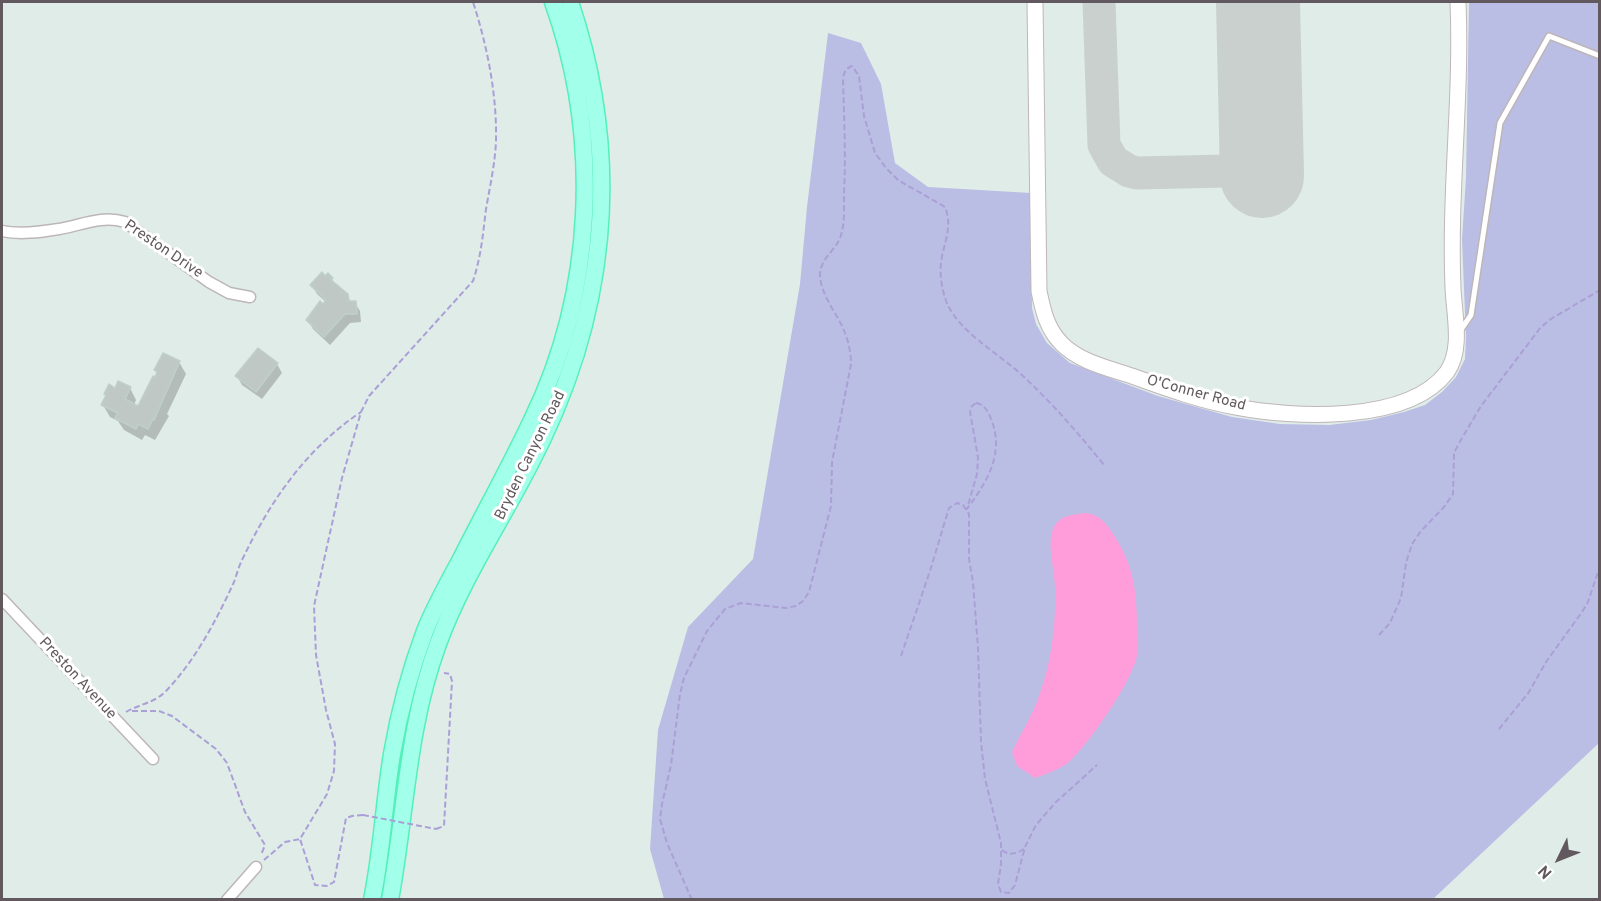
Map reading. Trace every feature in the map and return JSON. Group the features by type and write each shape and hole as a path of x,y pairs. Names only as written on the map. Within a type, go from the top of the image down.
{"main road":[{"name":"Bryden Canyon Road","path":"372,900 392,757 415,661 438,601 534,417 554,367 578,276 585,212 579,106 566,40 552,2"},
{"name":"Bryden Canyon Road","path":"390,900 408,761 418,705 429,669 442,633 471,573 529,467 550,422 568,379 588,311 600,235 602,177 595,93 583,40 570,2"}],"street":[{"name":"O'Conner Road","path":"1035,2 1040,291 1046,320 1055,337 1064,346 1089,361 1161,386 1234,407 1281,414 1328,414 1370,410 1420,396 1447,371 1455,356 1452,238 1458,2"},
{"name":"Preston Drive","path":"2,231 14,233 58,229 112,218 125,222 209,282 229,293 250,297"},
{"name":"Preston Avenue","path":"2,599 153,759"},
{"path":"227,900 256,867"}],"lane":[{"path":"1456,338 1471,315 1500,123 1549,36 1599,56"}],"path":[{"path":"256,867 285,843 300,839 327,794 333,771 335,744 316,655 314,606 342,478 361,412 369,396 380,382 473,281 478,266 496,141 492,80 473,2"},
{"path":"692,900 667,843 660,819 684,678 707,631 725,609 741,603 786,609 803,601 813,580 831,506 832,462 851,355 845,333 821,284 820,275 821,265 838,242 842,227 846,161 843,79 847,68 852,66 859,76 864,116 875,153 898,180 945,207 949,228 940,273 944,294 951,311 963,326 1026,379 1078,433 1104,465"},
{"path":"1379,635 1390,623 1397,610 1412,544 1453,494 1454,453 1481,406 1541,327 1599,290"},
{"path":"980,404 988,412 993,423 997,438 996,454 993,467 984,485 966,509 977,474 978,458 970,412 972,406 980,404"},
{"path":"116,720 129,710 153,701 166,690 211,631 243,558 287,481 325,441 361,412"},
{"path":"901,656 949,508 957,503 969,514 969,560 978,648 981,742 985,779 1002,850 998,889 1009,893 1015,885 1029,838 1044,814 1097,765"},
{"path":"1499,729 1529,692 1546,662 1582,612 1588,602 1599,566"},
{"path":"300,839 315,885 327,886 334,882 346,818 363,815 436,829 444,826 452,681 450,674 446,672 441,675"},
{"path":"129,710 159,711 172,716 216,749 228,763 245,812 265,844 256,867"},
{"path":"412,827 414,816"},
{"path":"1002,850 1014,854 1025,849"}],"shaded area":[{"path":"1469,2 1599,2 1599,743 1433,899 664,899 650,849 658,730 688,627 753,559 800,284 828,33 861,43 881,84 895,163 928,187 1031,193 1032,308 1036,324 1047,343 1070,363 1158,396 1232,417 1280,424 1329,425 1371,420 1425,405 1456,377 1465,359 1462,239 1466,178"},
{"path":"1084,513 1094,515 1106,524 1126,559 1135,592 1137,656 1118,697 1077,754 1056,770 1035,778 1017,766 1012,752 1037,700 1050,654 1055,601 1052,531 1061,519"}],"building":[{"path":"322,272 325,276 328,273 333,278 331,280 348,294 349,301 356,301 357,314 345,314 324,337 306,320 320,301 323,304 326,300 310,285"},
{"path":"258,348 278,363 256,392 235,376"},
{"path":"163,353 180,361 148,429 138,424 136,429 115,418 118,413 101,405 109,384 115,388 118,381 131,387 125,399 138,406 153,376 155,377 157,372 154,370"}],"taxiway":[{"path":"1099,2 1104,145 1113,161 1137,173 1227,171 1242,164 1252,154 1261,124"}],"runway":[{"path":"1258,2 1262,176"}]}
